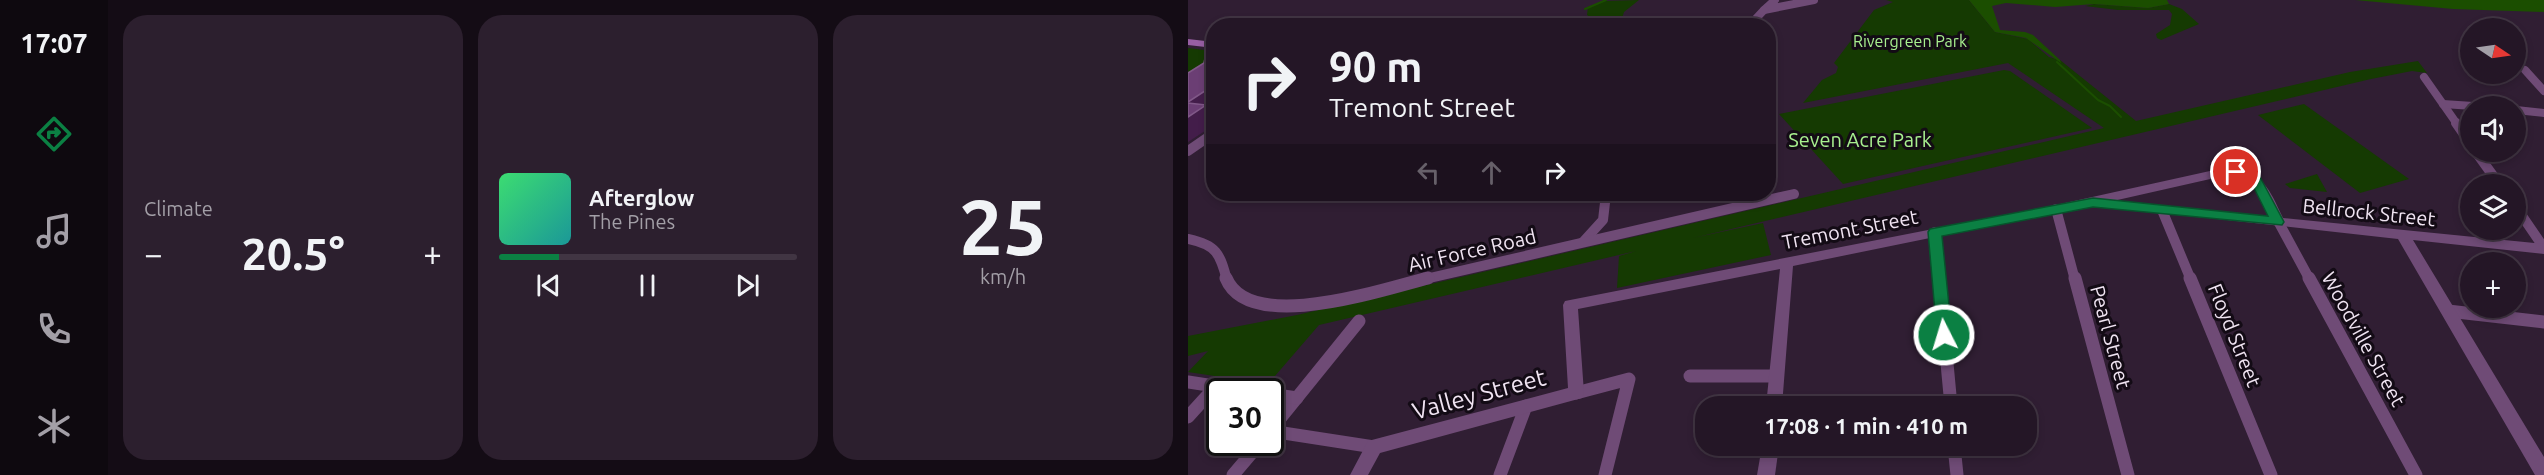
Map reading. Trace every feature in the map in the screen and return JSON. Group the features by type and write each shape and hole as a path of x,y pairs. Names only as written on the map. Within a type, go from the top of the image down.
{"main road":[{"path":"1188,42 1206,44"}],"street":[{"path":"1756,18 1775,0"},
{"path":"1764,10 1814,0"},
{"path":"2526,71 2544,91"},
{"path":"2424,77 2460,129"},
{"path":"2443,104 2460,105"},
{"path":"2526,111 2544,113"},
{"path":"1190,148 1206,138"},
{"name":"Tremont Street","path":"1576,393 1570,305 2056,209 2228,171 2248,175 2260,186 2278,222"},
{"path":"2162,210 2156,193 2172,183"},
{"name":"Air Force Road","path":"1776,198 1794,194"},
{"path":"1582,242 1603,220 1605,201"},
{"name":"Air Force Road","path":"1188,239 1202,243 1217,252 1222,259 1228,284 1239,295 1260,304 1281,306 1320,303 1763,201"},
{"name":"Bellrock Street","path":"2082,203 2544,249"},
{"name":"Pearl Street","path":"2056,209 2128,475"},
{"name":"Floyd Street","path":"2162,210 2271,475"},
{"name":"Woodville Street","path":"2278,222 2415,475"},
{"path":"2526,222 2544,249"},
{"path":"1935,232 1950,396"},
{"path":"2403,235 2544,472"},
{"path":"1775,396 1787,269 1784,262"},
{"path":"2448,311 2544,322"},
{"path":"1284,413 1359,321"},
{"path":"1690,376 1777,376"},
{"name":"Valley Street","path":"1284,432 1374,447 1629,380 1605,475"},
{"path":"1188,382 1206,385"},
{"path":"1284,396 1297,398"},
{"path":"1188,417 1206,397"},
{"path":"1500,475 1526,406"},
{"path":"1359,475 1374,447"},
{"path":"1233,475 1249,456"},
{"path":"1766,475 1769,456"},
{"path":"1955,456 1957,475"}],"green space":[{"path":"1639,0 1624,12 1622,18 1592,18 1587,15 1588,7 1604,1"},
{"name":"Rivergreen Park","path":"1886,0 1969,0 1995,32 2028,39 2049,57 2060,60 2136,121 2350,72 2418,61 2427,73 2412,71 2371,79 1693,238 1763,223 1771,255 1617,288 1619,256 1636,251 1319,325 1273,378 1228,378 1188,372 1208,351 1188,356 1188,336 1297,315 2104,128 2008,63 1803,103 1822,80 1836,73 1838,67 1834,63 1874,10 1893,2"},
{"path":"2094,4 2148,8 2169,4 2182,9 2199,24 2161,40 2156,34 2170,25 2172,14 2169,10 2118,10 2085,6"},
{"path":"1188,48 1206,50 1206,72 1188,84"},
{"name":"Seven Acre Park","path":"2004,70 2010,71 2092,128 1843,184 1779,114"},
{"path":"2304,104 2409,179 2360,193 2258,115"},
{"path":"2317,174 2327,192 2290,188 2285,184"}],"shaded area":[{"path":"1969,0 2167,0 2169,4 2148,8 2094,4 2055,7 2006,3 1992,6 2000,30 2033,35 2061,63 2026,38 1995,32"},
{"path":"2355,0 2544,0 2544,12 2453,9"}],"building":[{"path":"1205,58 1206,90 1188,102 1188,73 1204,63"},
{"path":"1188,103 1206,105 1188,117"}],"waterway":[{"path":"1585,9 1606,0"},
{"path":"2057,62 2098,100 2110,106 2121,117"}],"route":[{"path":"1944,335 1935,232 2082,203 2278,222 2256,180 2236,172"}]}
